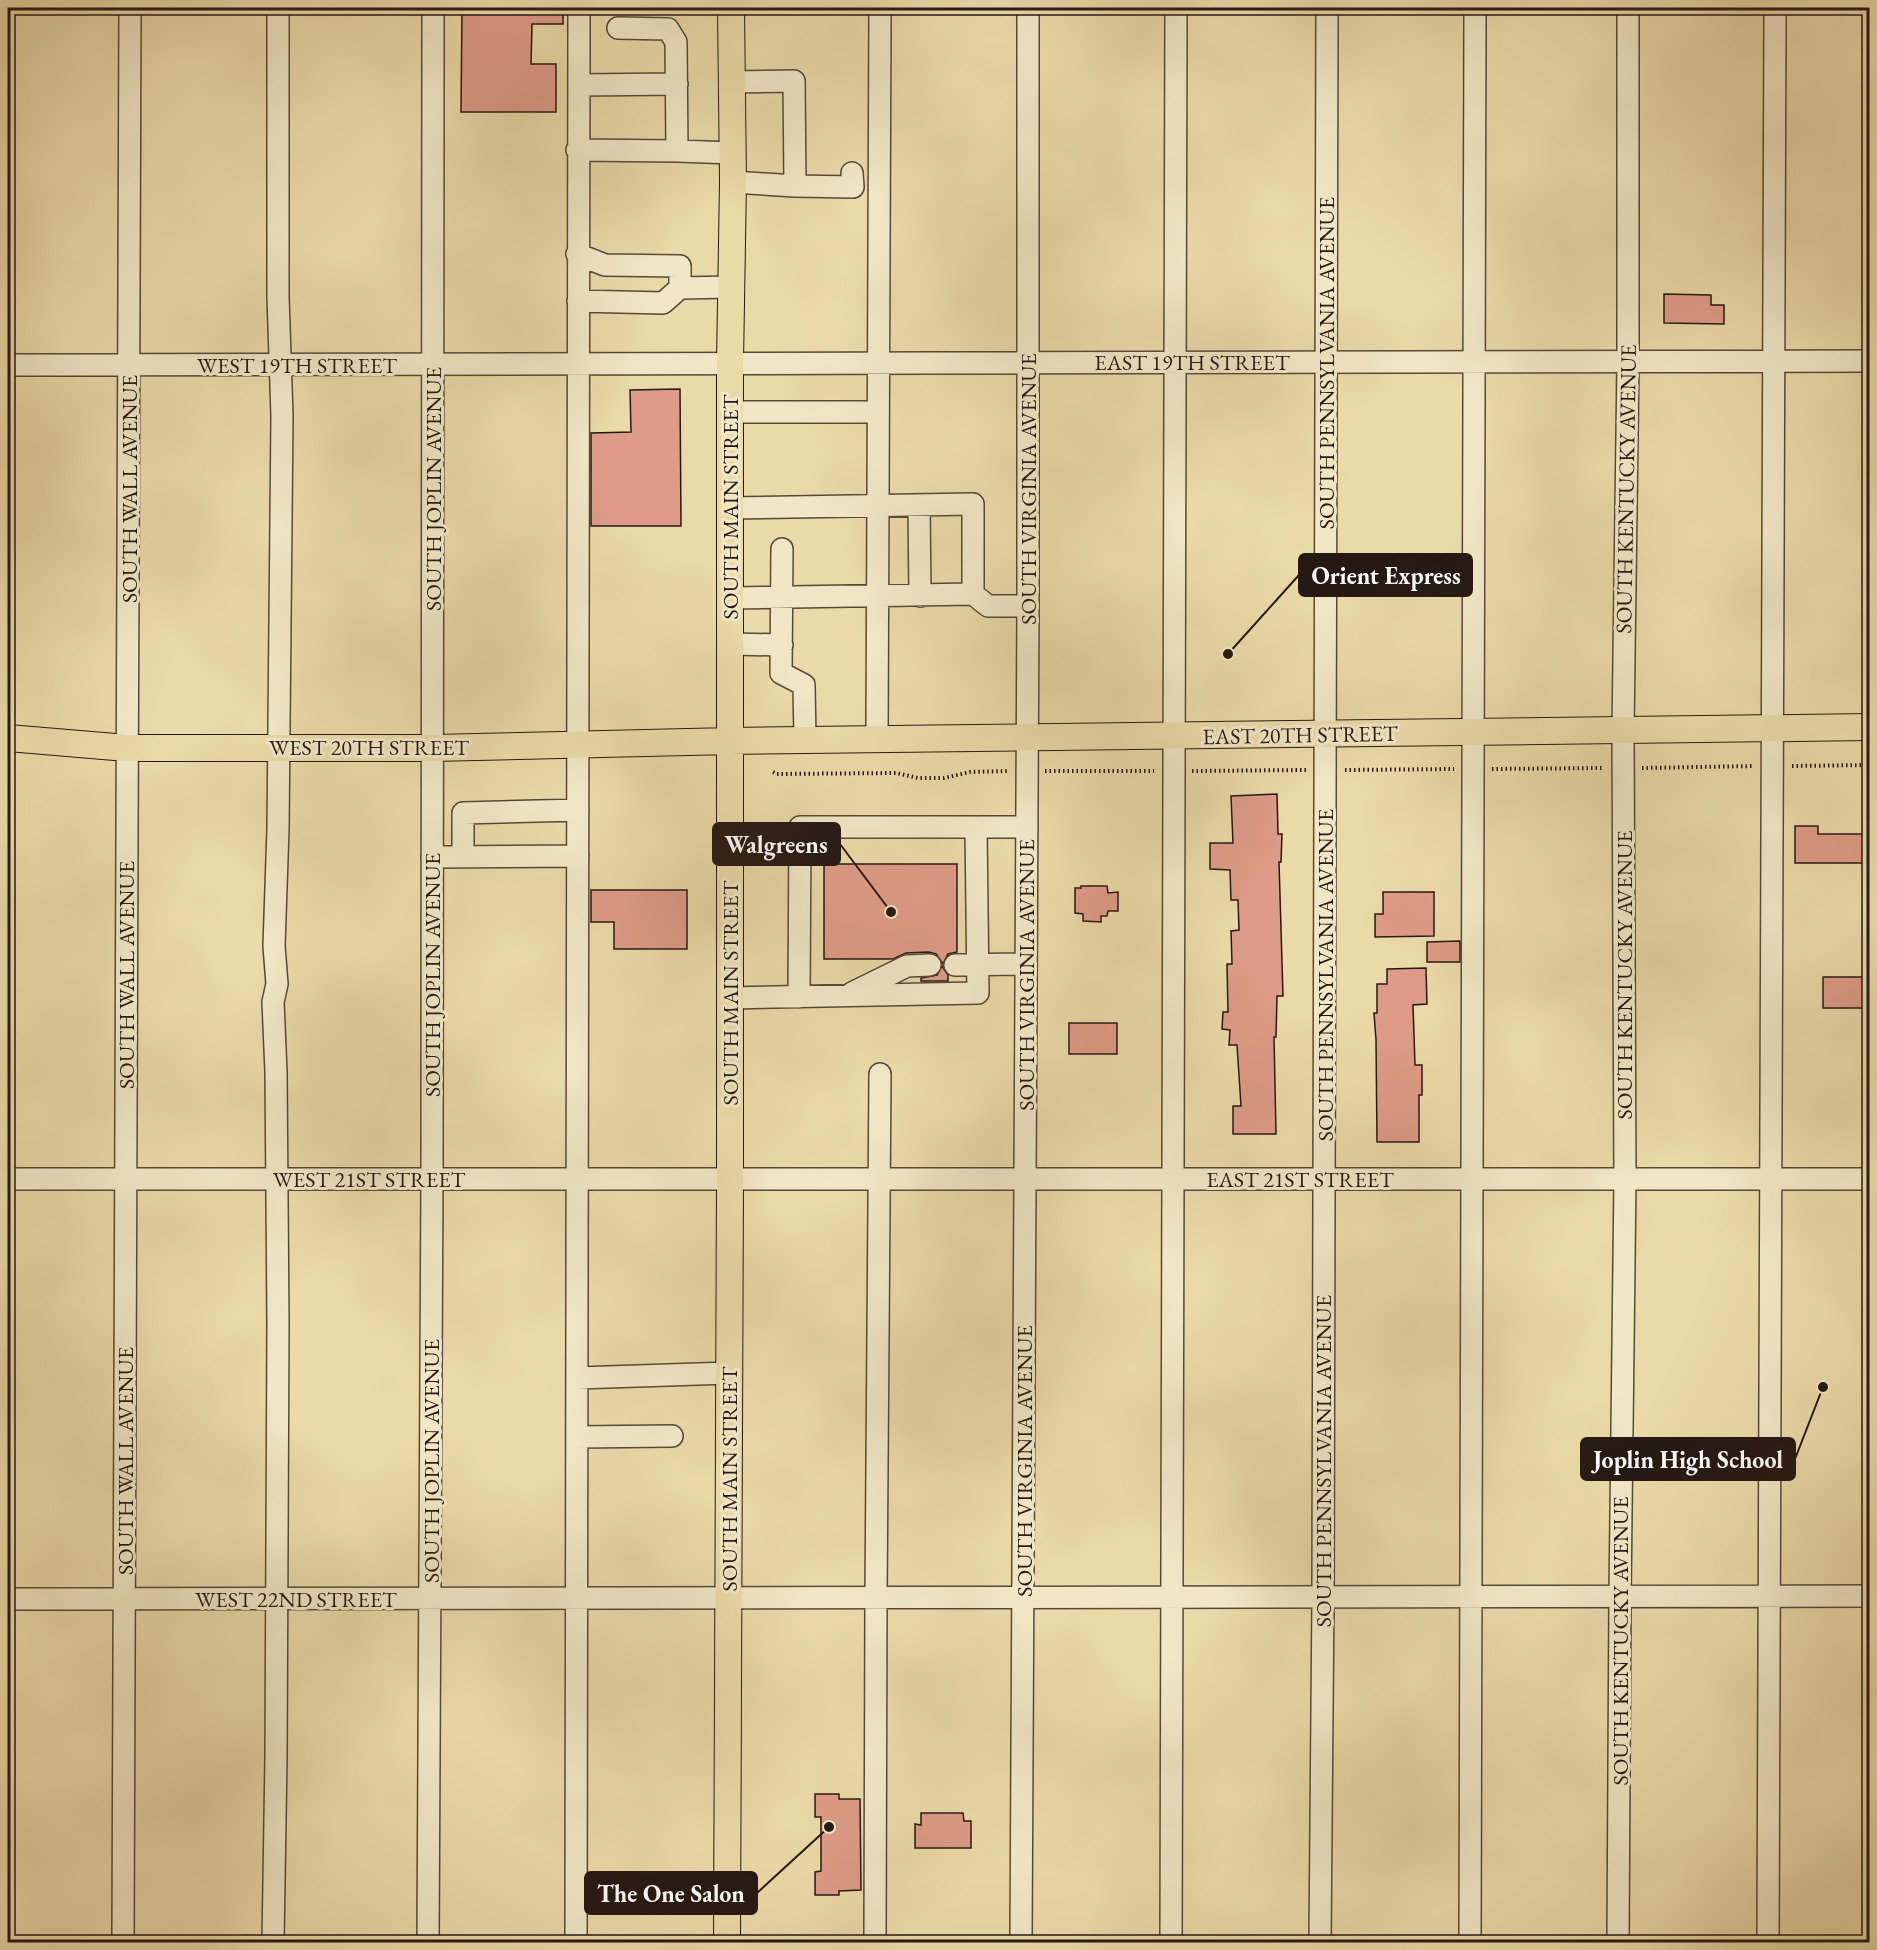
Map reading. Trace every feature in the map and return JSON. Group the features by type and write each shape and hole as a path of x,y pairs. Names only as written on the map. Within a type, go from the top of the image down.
{"main road":[{"name":"SOUTH MAIN STREET","path":"727,1942 730,363 733,182 730,8"},
{"name":"EAST 20TH STREET","path":"730,741 1869,727"},
{"name":"WEST 20TH STREET","path":"8,738 127,748 432,748 730,741"}],"street":[{"name":"SOUTH WALL AVENUE","path":"123,1942 130,8"},
{"path":"273,1942 278,1323 276,1072 273,1002 277,984 274,946 279,748 282,416 279,364 278,8"},
{"name":"SOUTH JOPLIN AVENUE","path":"428,1942 432,1179 432,8"},
{"path":"576,1942 579,8"},
{"path":"877,740 880,8"},
{"name":"SOUTH VIRGINIA AVENUE","path":"1021,1942 1028,738 1028,8"},
{"path":"1171,1942 1176,8"},
{"name":"SOUTH PENNSYLVANIA AVENUE","path":"1320,1942 1327,8"},
{"path":"1470,1942 1475,8"},
{"name":"SOUTH KENTUCKY AVENUE","path":"1618,1942 1625,1179 1623,731 1628,362 1628,8"},
{"path":"1768,1942 1775,8"},
{"path":"618,28 668,29 676,42 677,151"},
{"path":"730,82 794,81 795,186"},
{"path":"579,86 677,84"},
{"path":"577,150 733,153"},
{"path":"733,182 853,187 852,173"},
{"path":"577,254 605,265 680,266 680,288"},
{"path":"579,301 663,303 680,288 731,287"},
{"name":"EAST 19TH STREET","path":"730,363 1869,361"},
{"name":"WEST 19TH STREET","path":"8,365 730,363"},
{"path":"730,412 878,412"},
{"path":"730,508 973,504 973,594"},
{"path":"919,505 920,596"},
{"path":"782,549 781,673 804,686 805,740"},
{"path":"730,598 973,594 988,606 1028,606"},
{"path":"730,644 782,645"},
{"path":"464,857 463,813 578,810"},
{"path":"799,997 800,826 1027,828"},
{"path":"730,998 978,993 976,827"},
{"path":"432,857 578,856"},
{"path":"955,965 1026,964"},
{"path":"846,996 906,966 930,965"},
{"path":"875,1942 880,1074"},
{"name":"EAST 21ST STREET","path":"730,1178 1869,1179"},
{"name":"WEST 21ST STREET","path":"8,1179 730,1178"},
{"path":"577,1378 729,1373"},
{"path":"577,1437 672,1436"},
{"name":"WEST 22ND STREET","path":"8,1599 1869,1596"}],"path":[{"path":"773,772 777,774 901,773 918,778 944,778 970,772 1009,771"}],"building":[{"path":"462,8 563,8 563,24 532,24 531,64 556,64 556,112 461,112"},
{"path":"1664,294 1711,295 1711,305 1724,305 1724,324 1664,323"},
{"path":"680,389 681,526 591,526 591,433 631,432 630,390"},
{"path":"1277,794 1278,834 1282,834 1281,862 1279,862 1283,996 1277,996 1276,1037 1274,1037 1276,1134 1233,1134 1233,1106 1241,1106 1237,1045 1229,1045 1230,1030 1222,1029 1223,1012 1228,1012 1227,964 1232,964 1231,931 1239,930 1238,900 1231,900 1230,870 1210,869 1210,843 1233,843 1231,796"},
{"path":"1795,826 1818,826 1818,834 1863,834 1863,848 1869,848 1869,863 1795,863"},
{"path":"824,864 957,864 957,952 948,954 943,964 936,954 929,952 906,953 893,959 824,959"},
{"path":"1081,886 1107,886 1108,893 1118,892 1118,911 1108,911 1107,916 1101,916 1101,922 1083,921 1083,914 1075,913 1075,888 1081,888"},
{"path":"591,890 687,890 687,949 614,949 614,922 591,922"},
{"path":"1383,892 1434,892 1434,936 1375,937 1375,914 1383,914"},
{"path":"1460,941 1460,962 1427,962 1427,942"},
{"path":"942,966 948,975 948,981 921,981 921,978 937,975"},
{"path":"1426,968 1427,1004 1413,1005 1415,1065 1422,1065 1422,1095 1419,1095 1419,1142 1377,1142 1374,1013 1377,1013 1377,984 1387,984 1387,969"},
{"path":"1823,977 1869,977 1869,1008 1823,1008"},
{"path":"1069,1023 1117,1023 1117,1054 1069,1054"},
{"path":"815,1794 839,1794 839,1799 860,1799 861,1890 839,1891 839,1895 815,1895 815,1872 821,1871 821,1817 815,1817"},
{"path":"921,1813 963,1813 964,1821 971,1821 971,1848 915,1848 915,1824 921,1825"}],"place":[{"name":"Orient Express","path":"1228,654"},
{"name":"Walgreens","path":"891,912"},
{"name":"Joplin High School","path":"1823,1387"},
{"name":"The One Salon","path":"829,1827"}]}
